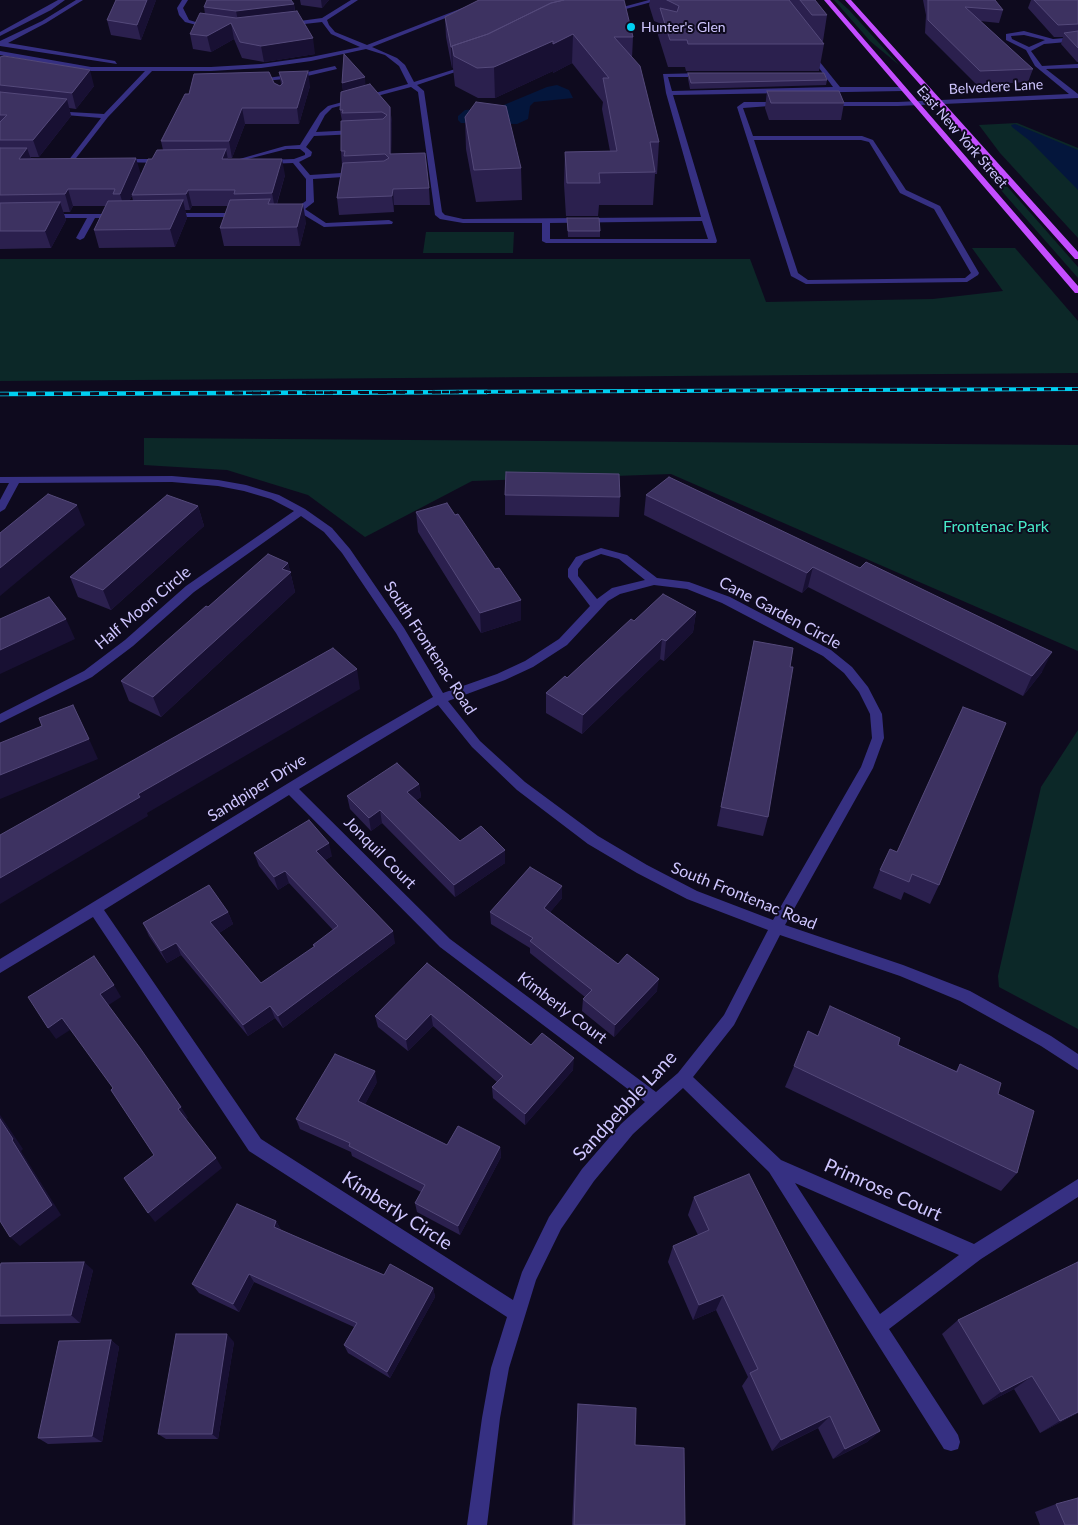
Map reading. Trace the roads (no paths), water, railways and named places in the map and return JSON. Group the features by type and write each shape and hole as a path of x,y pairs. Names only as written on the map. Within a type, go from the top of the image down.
{"main road":[{"name":"East New York Street","path":"827,0 1078,291"},
{"name":"East New York Street","path":"848,0 1078,257"}],"street":[{"path":"0,34 62,0"},
{"path":"1,44 44,22 80,0"},
{"path":"186,0 180,8 182,15 198,25 215,28"},
{"path":"280,25 324,20 335,11 355,0"},
{"path":"0,53 92,69 211,69 267,66 346,53 368,47 488,0"},
{"path":"604,10 612,10 656,0"},
{"path":"324,20 333,33 396,59 402,64 412,85 423,94 438,213 443,217 463,221 705,219"},
{"path":"1029,49 1009,40 1008,35 1024,33 1051,40 1078,40"},
{"path":"1029,49 1036,44 1051,40"},
{"path":"1,44 150,69"},
{"path":"805,45 838,89"},
{"path":"1029,49 1029,55 1040,68 1076,97"},
{"path":"302,147 322,114 330,107 412,85 477,64"},
{"path":"267,66 274,82"},
{"path":"1040,68 1078,66"},
{"path":"245,80 274,82 335,68"},
{"path":"71,161 106,116 150,69"},
{"path":"546,220 546,241 713,241 705,219 665,75 716,75"},
{"path":"818,75 828,75"},
{"path":"669,93 904,89"},
{"name":"Belvedere Lane","path":"821,104 916,103 1076,97"},
{"path":"750,138 862,138 870,141 903,191 937,208 975,273 968,280 806,282 794,274 750,138 740,107 744,104 792,104"},
{"path":"48,111 106,116"},
{"path":"311,134 366,132"},
{"path":"228,161 238,161 295,161 308,156 309,152 302,147 287,147 238,161"},
{"path":"62,161 80,161"},
{"path":"116,161 151,165 172,161"},
{"path":"280,214 300,209 310,202 310,179 295,161"},
{"path":"308,177 366,174"},
{"path":"300,209 324,225 389,222"},
{"path":"157,216 244,215"},
{"path":"43,216 128,216"},
{"path":"80,238 92,216"},
{"name":"South Frontenac Road","path":"0,480 142,478 218,483 246,488 275,497 301,511 328,530 346,551 400,631 440,699 476,744 496,764 551,810 593,840 642,869 692,894 816,942 903,971 965,996 1046,1041 1078,1063"},
{"path":"0,509 16,480"},
{"name":"Half Moon Circle","path":"0,719 88,674 129,643 190,589 301,511"},
{"path":"596,606 573,577 573,569 580,559 590,554 601,551 623,557 654,581"},
{"name":"Cane Garden Circle","path":"440,699 501,678 529,664 562,642 604,598 616,591 654,581 689,586 726,600 826,653 848,670 864,690 876,714 878,738 867,768 777,927"},
{"name":"Sandpiper Drive","path":"0,967 368,740 440,699"},
{"name":"Jonquil Court","path":"290,788 445,943"},
{"name":"Kimberly Circle","path":"95,908 255,1145 516,1312"},
{"name":"Sandpebble Lane","path":"477,1525 491,1418 500,1368 528,1278 555,1223 588,1175 627,1129 683,1078 729,1020 777,927"},
{"name":"Kimberly Court","path":"445,943 657,1102"},
{"name":"Primrose Court","path":"683,1078 774,1166 951,1442"},
{"name":"Primrose Court","path":"774,1166 975,1254"},
{"path":"878,1326 975,1254 1078,1186"}],"water":[{"path":"557,85 569,90 573,98 534,102 530,106 528,119 517,124 461,123 458,120 458,116 465,110 499,107 547,87"},
{"path":"1015,124 1078,150 1078,190 1030,141 1012,127 1011,125"}],"railway":[{"path":"218,393 1078,389"},
{"path":"0,394 487,392"}],"place":[{"name":"Hunter's Glen","path":"631,27"}],"park label":[{"name":"Frontenac Park","path":"996,527"}]}
